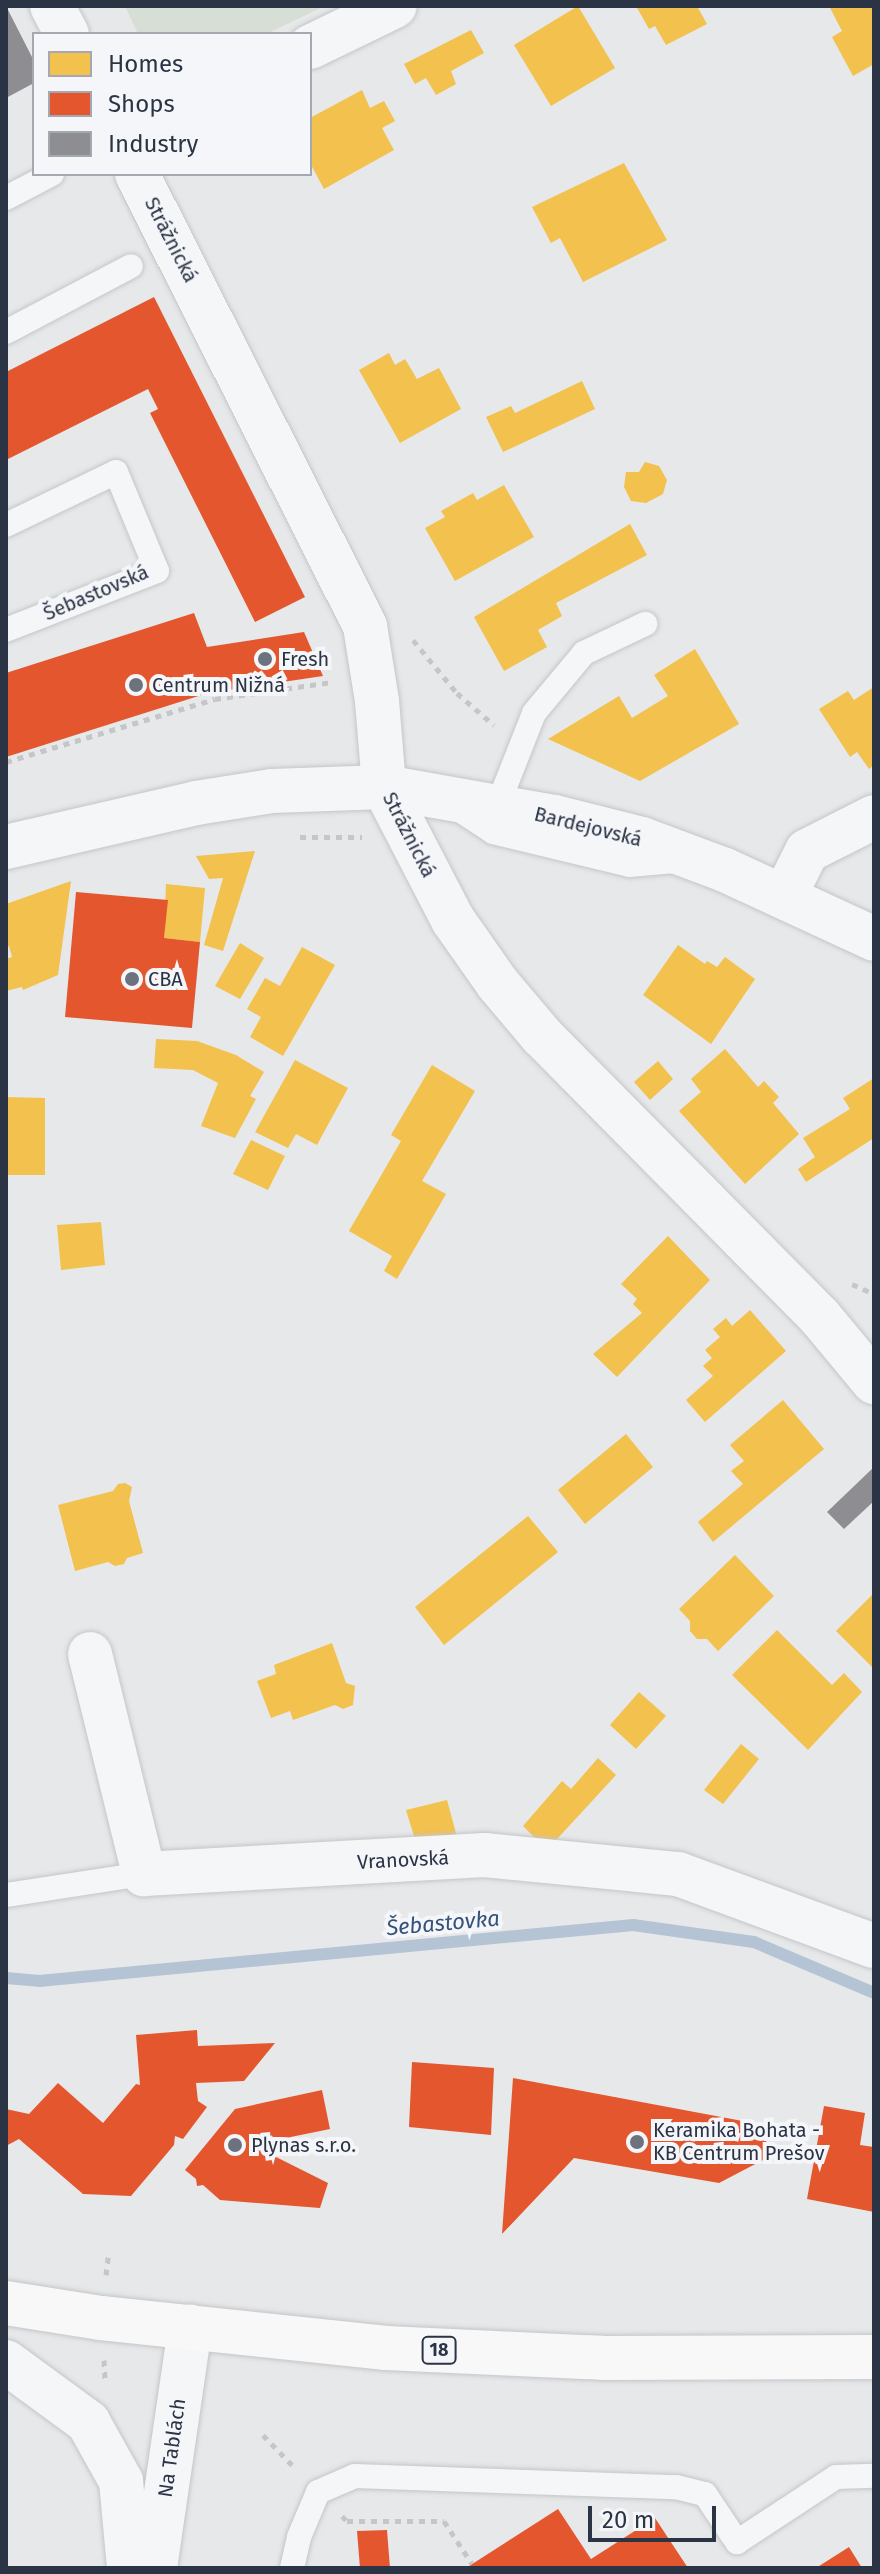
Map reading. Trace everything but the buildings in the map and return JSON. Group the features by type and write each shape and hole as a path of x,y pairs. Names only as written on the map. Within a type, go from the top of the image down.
{"main road":[{"name":"18","path":"6,2303 386,2348 587,2357 874,2357"}],"street":[{"path":"52,6 66,32"},
{"path":"312,46 395,6"},
{"name":"Strážnická","path":"138,176 365,626 377,701 384,787 453,920 498,984 542,1036 820,1317 874,1382"},
{"path":"6,847 196,803 272,791 384,787"},
{"name":"Bardejovská","path":"384,787 628,835 695,859 874,939"},
{"path":"784,897 807,851 874,817"},
{"path":"90,1654 144,1874"},
{"name":"Vranovská","path":"144,1874 484,1855 588,1865 678,1874 874,1946"},
{"name":"Na Tablách","path":"155,2568 190,2327"},
{"path":"6,2362 88,2422 121,2481 129,2568"}],"lane":[{"path":"6,198 48,176"},
{"path":"6,332 131,266"},
{"name":"Šebastovská","path":"6,525 116,472 157,571 6,630"},
{"path":"497,807 534,713 584,653 645,624"},
{"path":"440,797 493,832 508,836 629,865 695,859"},
{"path":"6,1895 144,1874"},
{"path":"292,2568 299,2537 318,2492 355,2476 676,2487 705,2494 737,2542 836,2477 874,2476"}],"path":[{"path":"411,637 457,693 521,747"},
{"path":"6,762 215,699 338,682"},
{"path":"852,1284 874,1294"},
{"path":"263,2435 347,2521 444,2521 472,2564"}],"shaded area":[{"path":"125,6 325,6 270,32 137,32"}],"waterway":[{"name":"Šebastovka","path":"6,1978 39,1981 633,1925 754,1942 874,1993"}],"place":[{"name":"Fresh","path":"265,659"},
{"name":"Centrum Nižná","path":"136,685"},
{"name":"CBA","path":"132,979"},
{"name":"Keramika Bohata - KB Centrum Prešov","path":"637,2142"},
{"name":"Plynas s.r.o.","path":"235,2145"}]}
